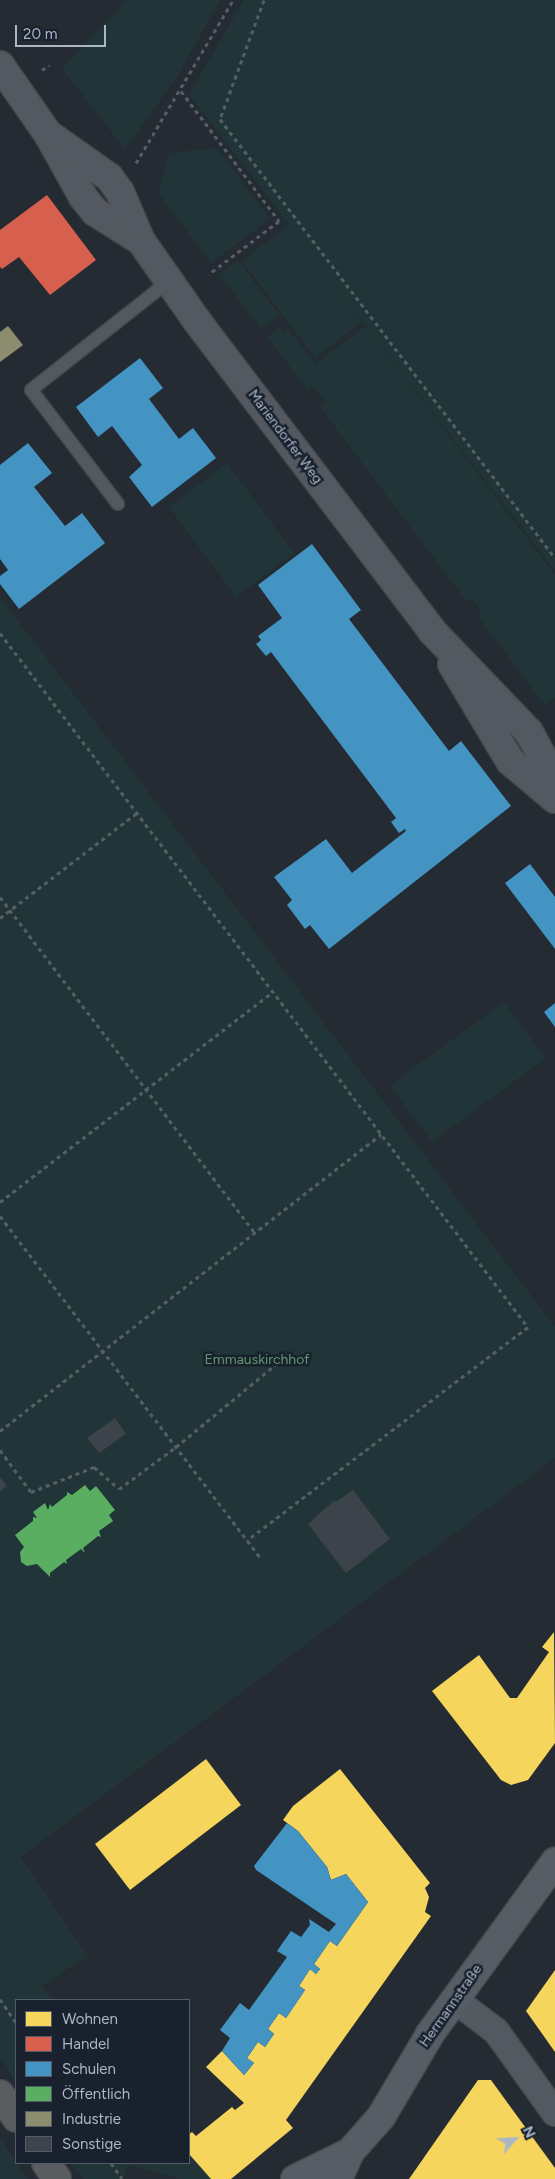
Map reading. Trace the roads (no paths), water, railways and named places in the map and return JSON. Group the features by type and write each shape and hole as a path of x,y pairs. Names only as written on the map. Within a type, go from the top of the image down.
{"highway":[{"path":"0,2094 15,2116"},
{"path":"47,2164 57,2179"}],"main road":[{"name":"Hermannstraße","path":"350,2152 381,2117 430,2034 555,1862"},
{"path":"295,2179 350,2152"},
{"path":"338,2179 350,2152"}],"street":[{"name":"Mariendorfer Weg","path":"0,65 48,134 83,197 95,212 141,241 432,631 502,751 555,799"},
{"name":"Mariendorfer Weg","path":"432,631 520,721 537,742 555,780"},
{"path":"455,2000 496,2031 555,2113"}],"lane":[{"path":"118,504 31,390 169,281"}],"park label":[{"name":"Emmauskirchhof","path":"257,1360"}]}
